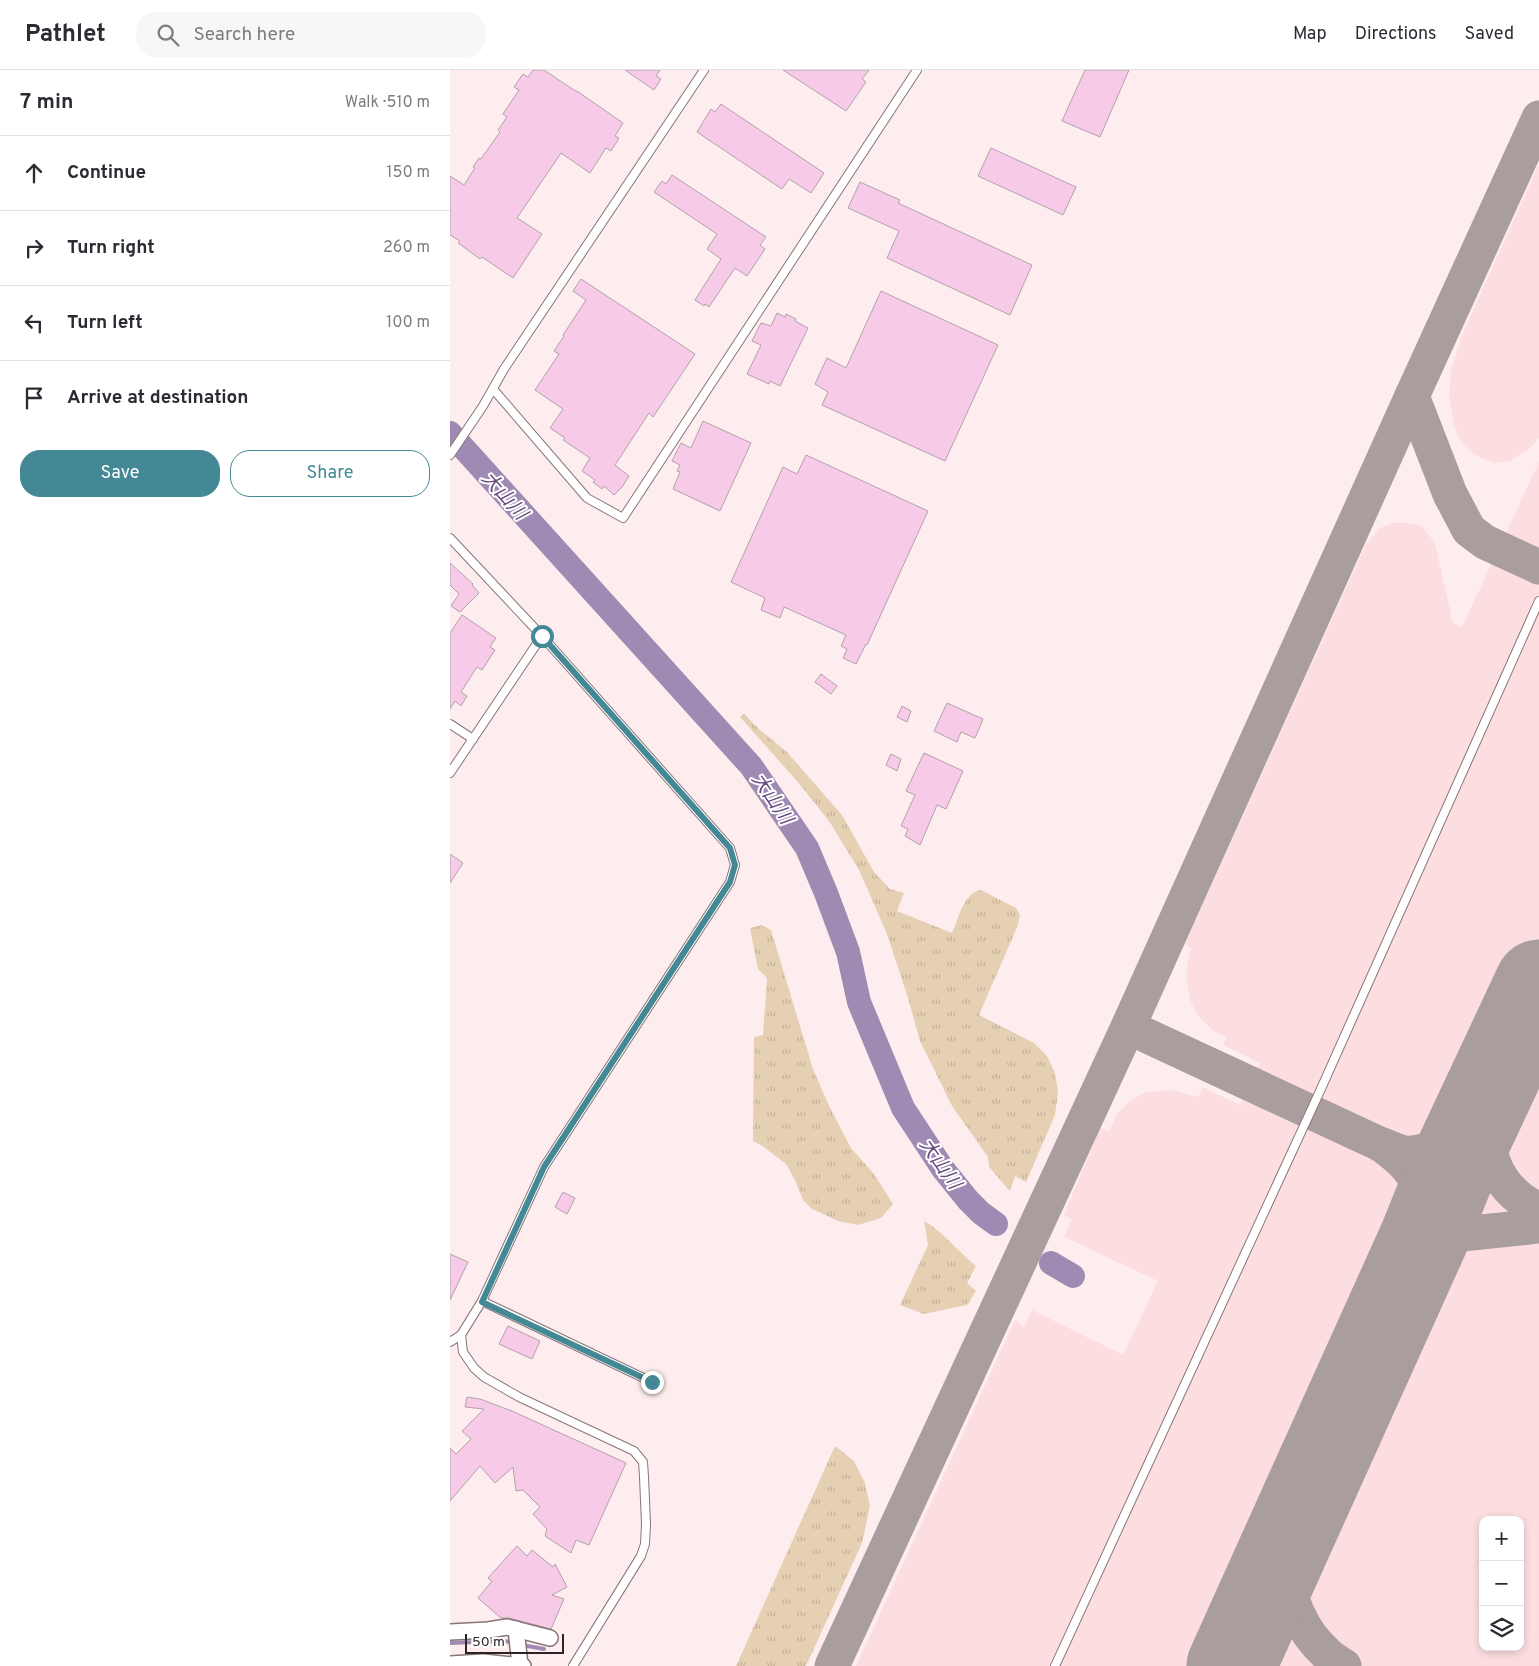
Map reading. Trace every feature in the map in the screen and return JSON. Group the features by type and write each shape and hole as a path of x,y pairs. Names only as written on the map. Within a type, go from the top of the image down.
{"street":[{"path":"450,1632 507,1627 550,1638"},
{"path":"450,1664 483,1662 521,1665 516,1629"}],"lane":[{"path":"450,455 483,406 504,369 704,70"},
{"path":"493,389 587,498 623,518 917,70"},
{"path":"450,538 542,636 730,848 735,865 730,882 544,1167 482,1302 461,1335 450,1342"},
{"path":"1055,1666 1320,1091 1539,601"},
{"path":"450,773 542,636"},
{"path":"450,724 473,739"},
{"path":"482,1302 652,1382"},
{"path":"461,1335 463,1352 474,1368 484,1377 519,1397 634,1451 643,1462 645,1544 637,1562 574,1666"}],"shaded area":[{"path":"1539,164 1539,438 1528,450 1510,461 1494,463 1471,452 1460,441 1454,424 1449,395 1451,370 1462,335"},
{"path":"1539,462 1539,1666 856,1666 1015,1320 1024,1327 1032,1310 1123,1355 1158,1281 1064,1237 1072,1219 1064,1215 1100,1128 1109,1131 1116,1116 1130,1100 1147,1092 1171,1090 1198,1097 1203,1087 1240,1105 1260,1063 1224,1045 1226,1037 1212,1030 1198,1016 1191,1002 1187,984 1187,966 1191,948 1185,944 1366,544 1380,528 1392,523 1422,526 1435,543 1453,623 1462,627"}],"green space":[{"path":"744,714 786,751 842,815 874,872 890,889 904,893 897,911 952,933 962,907 975,892 981,890 1016,908 1020,915 1018,925 979,1015 1034,1043 1047,1056 1055,1073 1058,1092 1055,1115 1026,1182 1015,1176 1010,1191 989,1167 988,1157 952,1106 920,1041 887,934 859,870 829,821 797,781 740,717"},
{"path":"762,925 771,930 813,1069 830,1108 851,1148 874,1174 893,1204 881,1218 858,1225 838,1221 812,1209 803,1200 786,1164 753,1141 754,1037 763,1035 767,978 758,969 750,928"},
{"path":"924,1221 938,1231 976,1266 967,1283 976,1291 967,1305 924,1314 900,1305 928,1245"},
{"path":"835,1446 854,1461 865,1483 870,1506 862,1543 806,1666 736,1666"}],"building":[{"path":"533,70 544,70 623,123 615,136 619,138 611,151 606,148 590,173 561,153 517,218 542,234 513,278 482,257 480,259 458,243 460,241 450,235 450,176 464,185 479,158 481,159 500,132 498,130 507,117 503,114 519,90 514,87 523,74 528,77"},
{"path":"625,70 660,70 656,76 661,79 654,90"},
{"path":"783,70 869,70 862,79 866,82 846,111"},
{"path":"1085,70 1129,70 1100,137 1062,121"},
{"path":"721,104 824,173 811,193 789,179 782,189 697,132 711,109 715,112"},
{"path":"991,148 1076,187 1063,215 978,176"},
{"path":"672,175 766,237 760,245 765,249 747,276 735,268 709,307 695,300 721,259 707,249 717,234 654,192 662,181 666,184"},
{"path":"860,182 900,200 898,203 1032,265 1010,315 887,258 899,231 848,208"},
{"path":"581,279 695,354 653,417 649,413 615,465 629,476 614,495 604,486 602,489 593,482 595,480 582,471 590,458 563,440 565,438 550,428 563,409 535,390 559,354 554,351 586,300 573,291"},
{"path":"881,291 998,345 945,461 822,405 828,392 815,384 827,358 846,368"},
{"path":"777,313 785,317 786,314 808,328 780,386 770,381 769,384 747,374 761,345 752,341 761,323 771,326"},
{"path":"703,421 751,443 720,511 673,489 680,472 677,471 680,465 672,461 681,443 691,448"},
{"path":"806,455 928,511 867,645 856,664 843,658 847,649 841,646 846,635 784,607 780,618 761,610 765,598 731,582 783,467 797,474"},
{"path":"450,563 473,584 479,593 460,612 451,606 459,594 450,585"},
{"path":"462,615 496,638 490,647 495,650 482,670 477,667 461,692 467,696 461,706 455,701 450,709 450,633"},
{"path":"821,674 837,686 831,694 815,682"},
{"path":"947,703 983,719 975,738 961,732 957,742 934,731"},
{"path":"902,706 911,711 907,722 897,717"},
{"path":"924,753 963,771 946,809 937,805 920,845 905,836 908,829 901,826 915,795 906,791"},
{"path":"891,754 901,759 897,771 886,765"},
{"path":"450,854 463,863 450,883"},
{"path":"563,1192 575,1198 567,1214 555,1207"},
{"path":"450,1254 468,1262 450,1300"},
{"path":"508,1326 540,1341 532,1359 499,1344"},
{"path":"467,1397 480,1399 512,1411 626,1463 589,1545 576,1540 571,1553 545,1536 547,1529 533,1514 540,1507 523,1490 516,1491 513,1467 495,1483 480,1466 450,1501 450,1448 456,1454 471,1439 462,1431 484,1409 465,1407"},
{"path":"517,1546 527,1556 532,1550 553,1567 555,1564 567,1587 552,1595 564,1599 551,1629 509,1618 501,1618 478,1598 492,1581 488,1578"}],"waterway":[{"name":"大山川","path":"450,433 751,766 807,848 848,952 859,1002 903,1108 943,1169 968,1200 996,1224"},
{"name":"大山川","path":"1051,1263 1073,1276"},
{"path":"450,1643 504,1641 515,1643"},
{"path":"522,1645 544,1649"}],"taxiway":[{"path":"832,1666 1128,1027 1539,118"},
{"path":"1412,396 1450,494 1469,530 1485,542 1539,567"},
{"path":"1128,1027 1382,1145 1405,1153 1424,1151 1443,1143 1476,1120"},
{"path":"1489,1090 1487,1127 1489,1144 1499,1175 1522,1200 1539,1210"},
{"path":"1382,1145 1403,1162 1413,1175 1425,1203 1429,1227"},
{"path":"1424,1238 1539,1226"},
{"path":"1288,1538 1286,1569 1290,1592 1298,1614 1303,1625 1317,1644 1329,1656 1344,1666"}],"runway":[{"path":"1231,1666 1424,1238 1449,1176 1539,984"}],"route":[{"path":"542,636 730,848 734,857 734,873 730,882 544,1167 482,1302 652,1382"}]}
